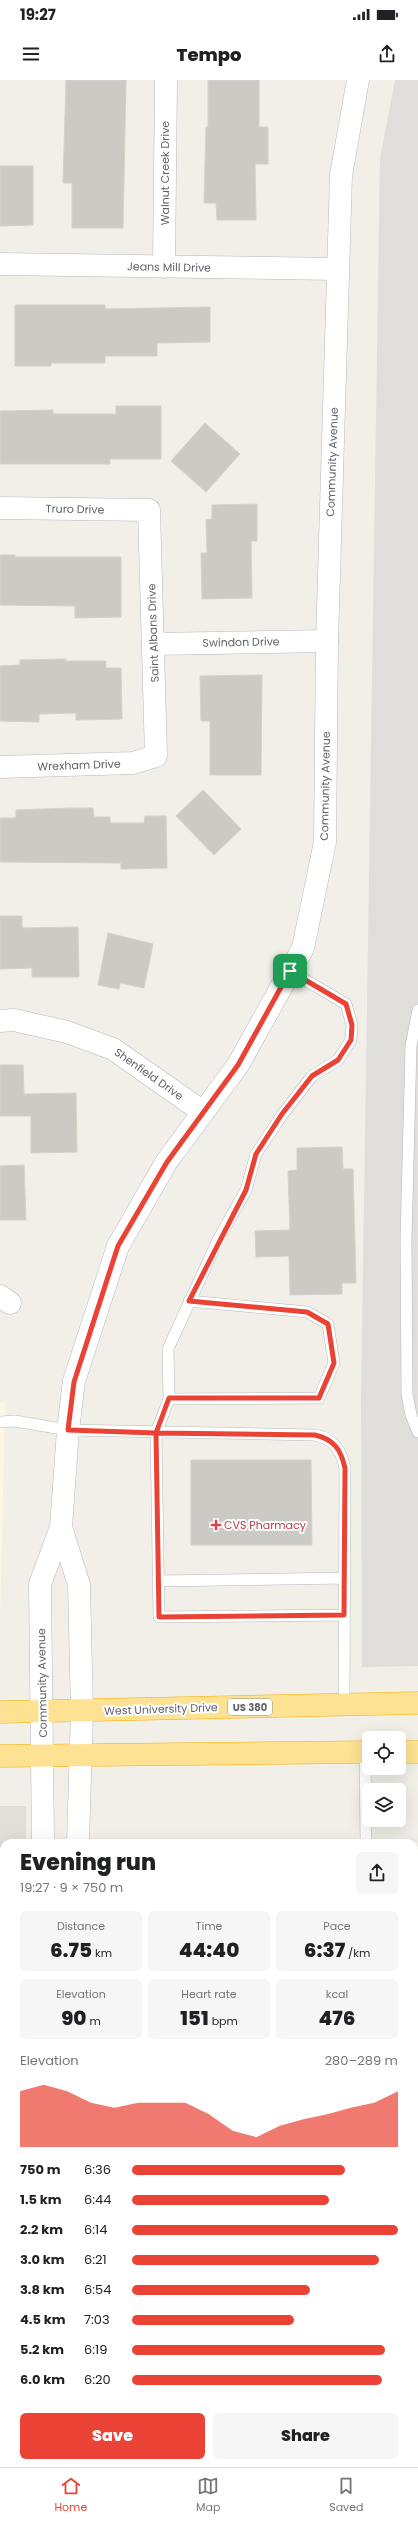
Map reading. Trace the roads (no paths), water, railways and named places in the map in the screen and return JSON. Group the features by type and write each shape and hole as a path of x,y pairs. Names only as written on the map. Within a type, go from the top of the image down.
{"highway":[{"name":"West University Drive","path":"0,1712 418,1703"},
{"path":"0,1756 362,1752"},
{"path":"406,1752 418,1752"}],"street":[{"name":"Walnut Creek Drive","path":"164,267 166,80"},
{"name":"Community Avenue","path":"43,1839 44,1756 40,1584 61,1527 68,1430 74,1382 118,1246 167,1162 238,1065 303,948 325,842 327,641 341,175 358,80"},
{"name":"Jeans Mill Drive","path":"0,264 337,269"},
{"name":"Truro Drive","path":"0,508 149,510"},
{"name":"Saint Albans Drive","path":"149,510 156,756"},
{"name":"Swindon Drive","path":"154,644 327,641"},
{"name":"Wrexham Drive","path":"0,767 133,763 156,756"},
{"name":"Shenfield Drive","path":"0,1020 14,1020 67,1032 113,1049 203,1112"},
{"name":"Community Avenue","path":"61,1527 79,1585 82,1711 78,1839"}],"lane":[{"path":"290,971 346,1004 352,1025 351,1040 338,1060 312,1076 282,1114 256,1154 246,1190 189,1301 168,1349 169,1398 156,1433 159,1617 344,1615"},
{"path":"418,1010 411,1046 406,1239 407,1394 411,1416 418,1432"},
{"path":"169,1398 319,1398 334,1363 328,1324 307,1312 189,1301"},
{"path":"0,1422 15,1421 68,1430 156,1433 315,1435 326,1438 339,1450 345,1468 344,1704"},
{"path":"158,1581 344,1578"},
{"path":"366,1839 367,1775"}],"place":[{"name":"CVS Pharmacy","path":"216,1525"}]}
